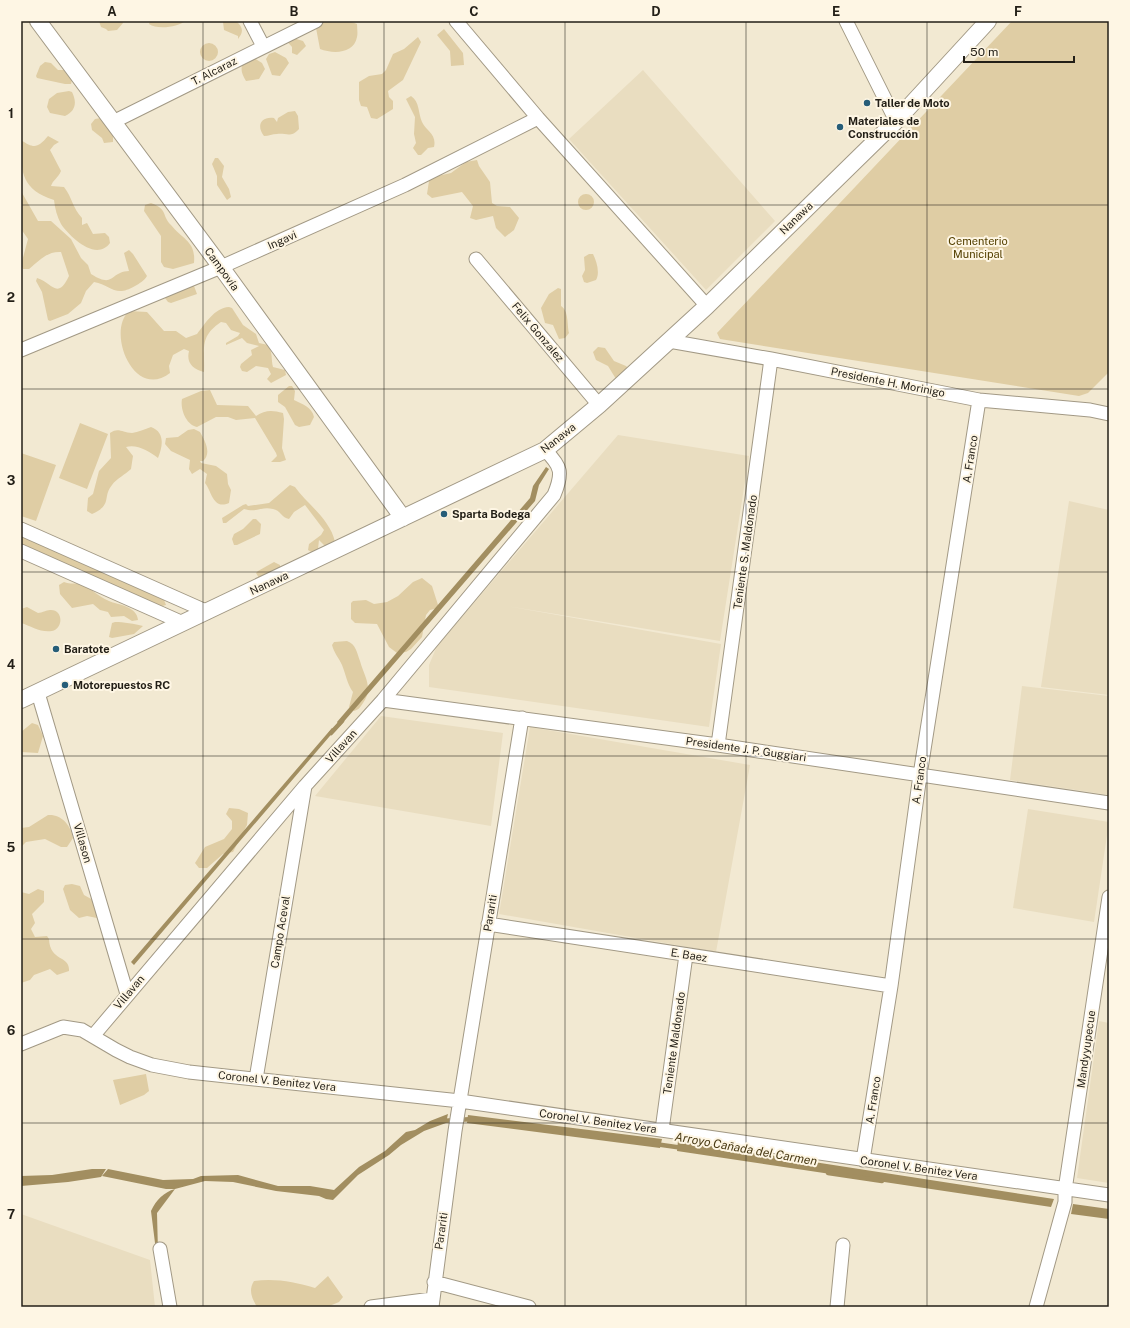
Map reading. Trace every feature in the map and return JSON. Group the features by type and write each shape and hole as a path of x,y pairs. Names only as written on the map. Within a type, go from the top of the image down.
{"street":[{"name":"Campovía","path":"38,21 221,267 403,518"},
{"path":"250,21 264,46"},
{"name":"T. Alcaraz","path":"112,122 316,21"},
{"path":"456,21 538,118 707,306"},
{"path":"846,21 896,121"},
{"name":"Nanawa","path":"21,700 545,450 599,405 707,306 896,121 988,21"},
{"name":"Ingavi","path":"21,350 221,267 404,185 538,118"},
{"name":"Felix Gonzalez","path":"476,259 599,405"},
{"name":"Presidente H. Morinigo","path":"669,342 771,359 979,400 1090,410 1109,414"},
{"name":"Teniente S. Maldonado","path":"718,745 771,359"},
{"name":"A. Franco","path":"863,1160 891,986 920,775 979,400"},
{"name":"Villavan","path":"93,1036 127,994 305,786 383,700 554,495 560,482 560,472 558,463 545,450"},
{"path":"21,529 208,612"},
{"path":"21,551 183,623"},
{"name":"Villason","path":"38,693 127,994"},
{"name":"Presidente J. P. Guggiari","path":"383,700 718,745 1109,803"},
{"name":"Parariti","path":"432,1303 459,1104 522,718"},
{"name":"Campo Aceval","path":"256,1079 305,786"},
{"name":"Mandyyupecue","path":"1036,1307 1065,1196 1109,897"},
{"name":"E. Baez","path":"488,924 891,986"},
{"name":"Teniente Maldonado","path":"662,1130 686,955"},
{"name":"Coronel V. Benitez Vera","path":"21,1044 46,1032 63,1027 82,1030 116,1050 152,1065 189,1072 256,1079 662,1130 863,1160 1065,1196 1109,1195"},
{"path":"837,1307 843,1245"},
{"path":"160,1249 170,1307"},
{"path":"434,1282 529,1307"},
{"path":"371,1307 432,1303"}],"shaded area":[{"path":"643,70 775,221 706,290 569,139"},
{"path":"618,435 749,456 720,641 507,606 721,644 709,727 429,687 429,665 437,646"},
{"path":"546,467 549,469 539,485 535,501 340,726 337,722 530,498 533,486"},
{"path":"1069,501 1109,510 1109,695 1041,687"},
{"path":"1022,686 1109,696 1109,795 1010,780"},
{"path":"381,716 503,733 491,826 315,796"},
{"path":"530,727 750,765 716,952 499,914"},
{"path":"332,728 335,730 134,965 131,962"},
{"path":"1028,809 1109,822 1094,922 1013,908"},
{"path":"1099,1021 1109,1023 1109,1183 1077,1178"},
{"path":"448,1114 446,1123 424,1131 401,1145 389,1155 358,1175 333,1200 319,1196 276,1191 233,1182 205,1181 175,1189 166,1189 102,1176 108,1169 163,1180 193,1179 201,1176 238,1175 278,1186 310,1186 334,1190 359,1167 385,1151 406,1132 415,1130 430,1121"},
{"path":"468,1115 662,1139 660,1148 467,1123"},
{"path":"678,1141 1054,1199 1051,1207 677,1151"},
{"path":"92,1169 106,1169 101,1177 68,1182 21,1186 21,1176 52,1175"},
{"path":"175,1189 157,1213 158,1252 163,1307 151,1211 155,1203 161,1197 167,1192"},
{"path":"1073,1204 1109,1209 1109,1219 1071,1214"},
{"path":"21,1214 150,1260 155,1307 21,1307"}],"green space":[{"path":"99,21 122,21 123,23 117,30 108,31 101,27"},
{"path":"150,21 185,21 178,25 157,27 149,24"},
{"path":"220,21 236,21 238,23 242,32 238,39 238,36 224,30 223,22"},
{"path":"320,21 357,24 355,43 347,50 337,52 320,49 316,28"},
{"name":"Cementerio Municipal","path":"1012,21 1109,21 1109,372 1088,393 1079,396 720,339 717,333"},
{"path":"444,29 463,53 464,65 451,66 450,51 437,35"},
{"path":"290,37 303,41 306,46 297,55 292,53 292,47 284,38"},
{"path":"418,37 421,42 403,80 388,91 389,97 393,101 393,109 377,119 371,118 367,107 361,106 359,100 359,82 369,76 382,74 386,70 393,54 404,49"},
{"path":"209,43 215,46 218,52 215,58 209,61 203,58 200,52 203,46"},
{"path":"275,52 286,58 289,63 280,76 272,75 266,59 269,54"},
{"path":"254,58 262,63 265,69 259,79 246,81 242,72 242,65 243,63"},
{"path":"45,62 51,63 58,70 67,70 72,80 71,84 37,78 36,76 40,66"},
{"path":"72,92 75,99 71,112 65,116 50,113 47,107 49,99 57,93"},
{"path":"411,96 416,101 422,122 433,136 435,143 434,147 428,148 421,155 418,155 413,148 416,143 414,134 415,117 406,99"},
{"path":"295,111 298,116 299,129 296,132 291,134 264,136 260,129 261,122 263,120 274,118 277,122 278,118 288,112"},
{"path":"101,118 113,132 113,142 104,143 102,138 92,130 91,124 95,119"},
{"path":"48,136 59,142 50,150 61,171 51,186 64,187 82,218 82,225 87,223 93,234 105,233 109,237 110,243 104,248 98,250 91,249 84,246 70,235 61,224 56,212 54,200 43,196 34,190 25,178 21,161 21,140 29,145 36,146"},
{"path":"215,158 218,158 224,166 222,177 229,189 231,197 227,200 217,185 217,176 212,164"},
{"path":"477,160 479,166 490,182 492,203 497,206 510,207 519,218 514,230 505,237 496,228 493,216 476,220 470,218 473,206 462,192 432,198 427,194 429,181 433,177 451,173 466,162"},
{"path":"21,191 38,221 51,221 71,239 81,258 88,265 91,274 104,280 108,280 118,274 129,271 124,253 129,250 147,276 146,278 135,286 123,291 113,290 94,282 86,291 81,303 68,314 50,321 48,320 42,292 36,281 37,278 58,289 65,283 69,276 61,252 47,255 29,269 23,269 21,265 28,239 21,229"},
{"path":"586,194 593,199 594,202 589,209 586,210 579,205 578,202 583,195"},
{"path":"151,203 163,210 168,221 191,245 194,263 173,269 164,267 161,262 161,236 144,211 145,205"},
{"path":"589,254 593,254 598,267 598,274 596,280 587,283 584,282 582,276 585,270 584,257"},
{"path":"188,283 194,286 197,294 171,303 168,302 165,298 166,295"},
{"path":"558,288 561,289 561,306 564,308 567,315 569,333 565,338 559,339 553,325 545,323 541,308 549,294"},
{"path":"229,307 232,308 243,325 256,334 259,343 268,345 270,348 273,367 285,370 286,375 271,383 267,379 271,374 268,368 256,366 247,372 242,371 240,367 241,364 252,355 251,350 259,346 247,343 242,338 226,345 226,343 238,336 240,333 231,330 226,323 221,322 214,327 206,338 204,350 204,372 191,365 188,355 189,351 184,349 173,355 169,366 170,373 157,379 145,378 135,371 127,360 122,347 121,333 123,321 129,311 147,312 164,331 176,331 186,338 197,334 214,313"},
{"path":"598,347 605,348 614,361 628,368 616,379 608,366 596,360 593,352"},
{"path":"289,386 292,386 295,391 294,400 306,406 313,414 314,417 310,425 299,427 295,425 285,407 278,402 278,395"},
{"path":"210,390 217,405 248,406 256,416 269,411 283,413 282,448 286,460 271,462 277,456 276,453 255,418 236,420 228,417 216,417 197,427 193,426 187,420 183,412 182,399 201,391"},
{"path":"80,423 108,434 87,489 59,478"},
{"path":"151,427 159,432 162,440 158,458 139,447 126,447 133,456 131,469 116,480 109,489 103,507 92,514 87,511 88,498 93,494 99,471 111,458 110,433 118,430 132,433"},
{"path":"194,429 200,432 207,447 206,458 203,461 200,461 201,463 216,466 227,474 228,484 231,490 229,503 224,505 216,502 205,483 207,474 200,469 192,474 189,469 190,460 171,451 165,444 166,438 178,437 188,430"},
{"path":"21,453 56,465 36,521 21,516"},
{"path":"290,485 295,487 324,519 335,542 325,546 319,540 318,549 313,553 308,550 309,544 321,535 324,530 305,505 294,512 289,519 277,511 269,508 252,510 244,509 226,523 223,523 222,518 243,505 246,504 248,506 269,503"},
{"path":"253,519 256,519 261,524 260,534 234,545 232,539 234,534 243,529"},
{"path":"21,536 164,600 166,605 162,606 21,549"},
{"path":"274,562 280,565 280,568 259,578 256,573"},
{"path":"422,578 432,586 439,608 430,610 426,615 422,637 411,649 406,652 397,653 389,647 377,624 355,623 351,619 351,603 353,601 366,600 374,604 387,602 398,596 413,582"},
{"path":"64,582 82,585 105,599 131,609 137,615 138,620 132,621 124,616 111,617 108,612 100,610 93,604 72,608 60,594 59,585"},
{"path":"27,607 38,613 54,610 60,615 59,626 52,631 44,631 21,623 21,609"},
{"path":"115,622 143,626 134,634 112,638 109,637 112,623"},
{"path":"334,642 350,642 356,649 368,687 366,698 359,709 354,711 349,707 353,692 332,645"},
{"path":"32,723 38,725 43,736 38,753 21,752 21,732"},
{"path":"229,808 239,809 248,813 247,825 233,852 223,854 207,868 199,868 195,863 205,847 224,839 232,829 232,821 226,814"},
{"path":"48,815 61,818 68,825 73,838 67,847 61,847 45,839 26,842 21,847 21,828 29,827"},
{"path":"72,884 80,886 84,895 93,900 97,918 87,916 79,918 70,910 63,889 65,885"},
{"path":"38,889 44,891 44,902 32,914 35,923 31,929 35,937 47,936 53,951 66,962 69,971 57,975 50,969 34,975 30,980 21,983 21,892 29,894"},
{"path":"146,1074 149,1091 144,1095 120,1105 113,1080"},
{"path":"328,1276 343,1297 339,1302 327,1307 257,1307 251,1294 251,1288 254,1281 285,1281 315,1288"}],"waterway":[{"path":"331,733 342,721"},
{"name":"Arroyo Cañada del Carmen","path":"441,1121 473,1119"},
{"name":"Arroyo Cañada del Carmen","path":"655,1144 683,1148"},
{"name":"Arroyo Cañada del Carmen","path":"828,1173 882,1181"}],"place":[{"name":"Taller de Moto","path":"867,103"},
{"name":"Materiales de Construcción","path":"840,127"},
{"name":"Sparta Bodega","path":"444,514"},
{"name":"Baratote","path":"56,649"},
{"name":"Motorepuestos RC","path":"65,685"}]}
